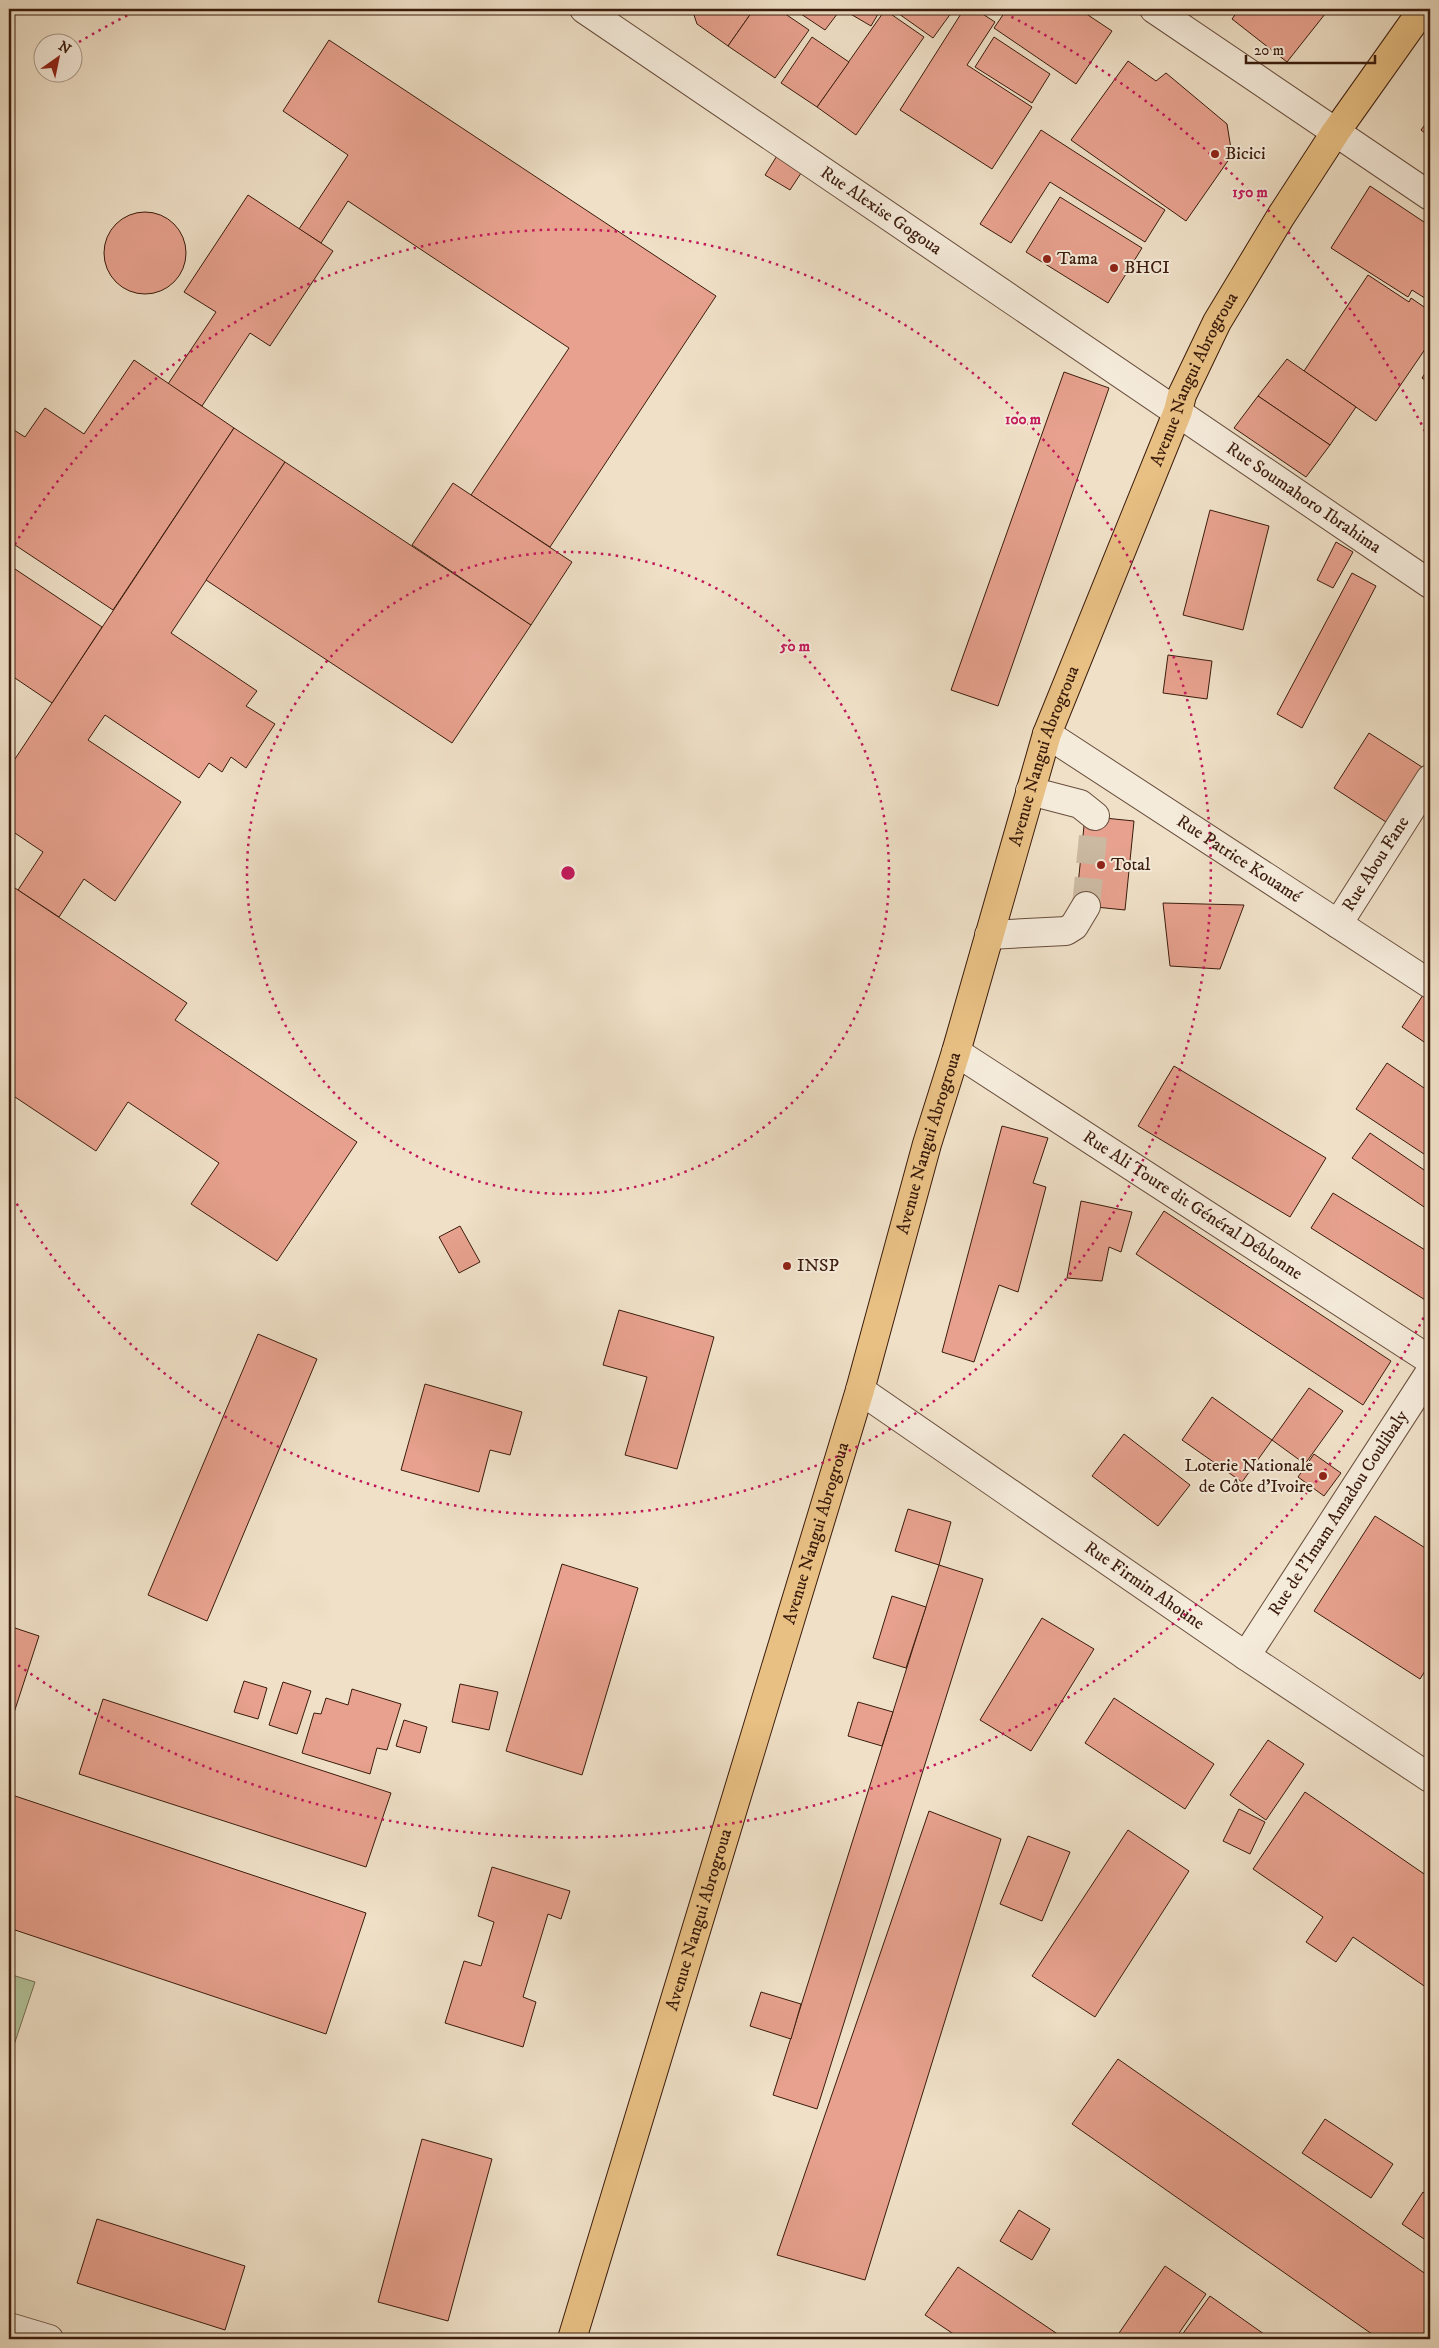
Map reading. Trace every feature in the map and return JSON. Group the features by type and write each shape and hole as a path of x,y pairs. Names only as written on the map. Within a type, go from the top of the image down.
{"main road":[{"name":"Avenue Nangui Abrogroua","path":"572,2339 860,1390 928,1144 1047,734 1178,411 1182,396 1217,322 1281,216 1335,133 1423,9"}],"street":[{"name":"Rue Alexise Gogoua","path":"584,9 615,17 1178,411"},
{"path":"1154,9 1430,196"},
{"name":"Rue Soumahoro Ibrahima","path":"1178,411 1430,584"},
{"name":"Rue Patrice Kouamé","path":"1047,734 1430,984"},
{"name":"Rue Abou Fane","path":"1338,924 1430,779"},
{"path":"1030,791 1080,804 1095,816"},
{"path":"989,935 1066,931 1074,926 1086,906"},
{"name":"Rue Ali Toure dit Général Déblonne","path":"956,1052 1430,1360"},
{"name":"Rue de l'Imam Amadou Coulibaly","path":"1246,1656 1430,1372"},
{"name":"Rue Firmin Ahoune","path":"860,1390 1246,1656 1430,1778"},
{"path":"9,2327 49,2339"}],"green space":[{"path":"9,1974 35,1982 9,2060"}],"building":[{"path":"692,9 754,9 728,46 697,24"},
{"path":"754,9 778,9 809,30 775,78 728,46"},
{"path":"804,9 841,9 825,30 801,14"},
{"path":"842,9 881,9 871,26"},
{"path":"892,9 954,9 933,38"},
{"path":"964,9 975,9 995,22 967,65 1032,107 992,169 900,110"},
{"path":"1007,9 1079,9 1112,31 1076,84 994,28"},
{"path":"1239,9 1329,9 1287,62 1232,19"},
{"path":"885,10 924,37 856,135 817,107"},
{"path":"812,37 849,62 817,107 781,83"},
{"path":"994,37 1050,74 1032,103 975,67"},
{"path":"329,40 716,296 550,547 471,495 569,348 348,201 321,243 299,229 348,155 283,111"},
{"path":"1128,61 1156,81 1166,73 1227,124 1232,155 1186,221 1071,140"},
{"path":"1430,118 1430,137 1421,130"},
{"path":"1041,130 1165,210 1145,242 1050,182 1011,243 980,224"},
{"path":"780,151 805,167 790,190 765,175"},
{"path":"1370,186 1430,226 1430,296 1428,300 1412,290 1408,297 1331,248"},
{"path":"248,195 333,251 270,346 250,333 202,406 168,384 216,312 184,292"},
{"path":"1060,197 1142,248 1108,303 1026,252"},
{"path":"137,212 153,212 168,219 179,230 186,245 183,269 174,282 153,294 137,294 122,287 111,276 104,261 104,245 111,230 122,219"},
{"path":"1368,275 1409,302 1411,298 1427,309 1430,305 1430,342 1376,421 1304,371"},
{"path":"1287,359 1356,407 1330,445 1258,396"},
{"path":"134,360 234,428 113,610 9,541 9,427 25,437 45,408 84,434"},
{"path":"1430,366 1430,383 1422,378"},
{"path":"1064,372 1109,388 998,706 951,690"},
{"path":"1258,396 1330,445 1306,477 1234,428"},
{"path":"234,428 285,462 171,633 257,691 246,706 275,724 246,768 231,757 222,772 209,763 199,778 105,715 88,740 181,802 115,901 84,879 59,917 18,890 43,852 9,829 9,768"},
{"path":"285,462 531,625 452,743 206,580"},
{"path":"453,483 572,562 531,625 412,545"},
{"path":"1210,510 1269,526 1243,630 1183,615"},
{"path":"1336,542 1353,552 1333,588 1317,580"},
{"path":"9,565 102,627 52,703 9,674"},
{"path":"1352,573 1376,586 1302,728 1277,714"},
{"path":"1168,655 1212,661 1207,699 1163,693"},
{"path":"1369,733 1422,767 1386,822 1334,788"},
{"path":"1085,816 1134,821 1125,910 1076,905"},
{"path":"9,884 187,1003 175,1020 357,1142 277,1261 191,1204 219,1163 128,1102 96,1151 9,1093"},
{"path":"1163,903 1244,905 1220,969 1170,966"},
{"path":"1427,989 1430,991 1430,1046 1402,1027"},
{"path":"1387,1063 1430,1092 1430,1158 1356,1109"},
{"path":"1174,1066 1326,1158 1290,1217 1138,1126"},
{"path":"1002,1126 1048,1138 1033,1183 1046,1187 1018,1292 999,1285 974,1362 942,1352"},
{"path":"1370,1133 1430,1174 1430,1211 1352,1158"},
{"path":"1333,1193 1430,1253 1430,1303 1311,1228"},
{"path":"1081,1201 1132,1212 1121,1252 1109,1247 1102,1281 1067,1278"},
{"path":"1164,1211 1391,1361 1363,1405 1136,1254"},
{"path":"460,1226 480,1262 459,1273 439,1237"},
{"path":"619,1310 714,1337 677,1469 625,1455 647,1377 603,1365"},
{"path":"258,1334 317,1359 207,1621 148,1595"},
{"path":"425,1384 522,1412 510,1455 490,1450 479,1492 401,1470"},
{"path":"1309,1388 1343,1411 1305,1464 1272,1440"},
{"path":"1212,1397 1272,1440 1242,1482 1182,1440"},
{"path":"1124,1434 1190,1485 1158,1526 1092,1476"},
{"path":"1314,1454 1341,1473 1324,1496 1298,1477"},
{"path":"908,1509 951,1522 939,1565 895,1551"},
{"path":"1375,1516 1430,1551 1430,1663 1420,1679 1314,1611"},
{"path":"562,1564 638,1588 582,1775 506,1751"},
{"path":"939,1565 983,1579 817,2109 773,2095"},
{"path":"892,1596 926,1607 906,1668 873,1658"},
{"path":"1042,1618 1094,1649 1031,1751 980,1720"},
{"path":"9,1626 39,1636 9,1728"},
{"path":"244,1681 267,1688 258,1719 234,1712"},
{"path":"283,1682 311,1691 297,1734 269,1725"},
{"path":"460,1684 498,1692 489,1730 452,1722"},
{"path":"352,1689 401,1704 387,1750 377,1748 370,1774 302,1753 314,1713 321,1714 326,1698 348,1705"},
{"path":"1114,1698 1214,1764 1185,1809 1085,1743"},
{"path":"103,1699 391,1793 366,1867 79,1774"},
{"path":"858,1702 893,1712 882,1746 848,1736"},
{"path":"404,1720 427,1727 420,1753 396,1746"},
{"path":"1268,1740 1304,1764 1266,1820 1230,1795"},
{"path":"1305,1792 1430,1878 1430,1990 1353,1937 1336,1962 1306,1942 1323,1917 1253,1869"},
{"path":"9,1794 366,1913 326,2034 9,1928"},
{"path":"1239,1809 1265,1822 1250,1854 1223,1841"},
{"path":"929,1811 1001,1839 865,2280 777,2255"},
{"path":"1128,1830 1189,1871 1095,2017 1032,1976"},
{"path":"1028,1836 1070,1852 1042,1921 1000,1904"},
{"path":"492,1867 570,1891 561,1919 548,1914 523,1997 536,2002 523,2047 445,2023 464,1961 481,1966 494,1922 478,1916"},
{"path":"761,1992 801,2004 791,2039 750,2026"},
{"path":"1118,2059 1430,2277 1430,2339 1379,2339 1072,2124"},
{"path":"1325,2119 1393,2164 1371,2198 1302,2153"},
{"path":"422,2139 492,2159 448,2321 378,2302"},
{"path":"1423,2192 1430,2197 1430,2243 1402,2224"},
{"path":"1019,2210 1050,2229 1032,2260 1000,2241"},
{"path":"97,2219 245,2266 225,2330 77,2283"},
{"path":"1165,2266 1206,2294 1175,2339 1115,2339"},
{"path":"958,2267 1065,2339 961,2339 925,2315"},
{"path":"1210,2296 1271,2339 1179,2339"}],"tunnel":[{"path":"1086,906 1095,816"}],"place":[{"name":"Bicici","path":"1215,154"},
{"name":"Tama","path":"1047,259"},
{"name":"BHCI","path":"1114,268"},
{"name":"Total","path":"1101,865"},
{"name":"INSP","path":"787,1266"},
{"name":"Loterie Nationale de Côte d'Ivoire","path":"1323,1476"}]}
